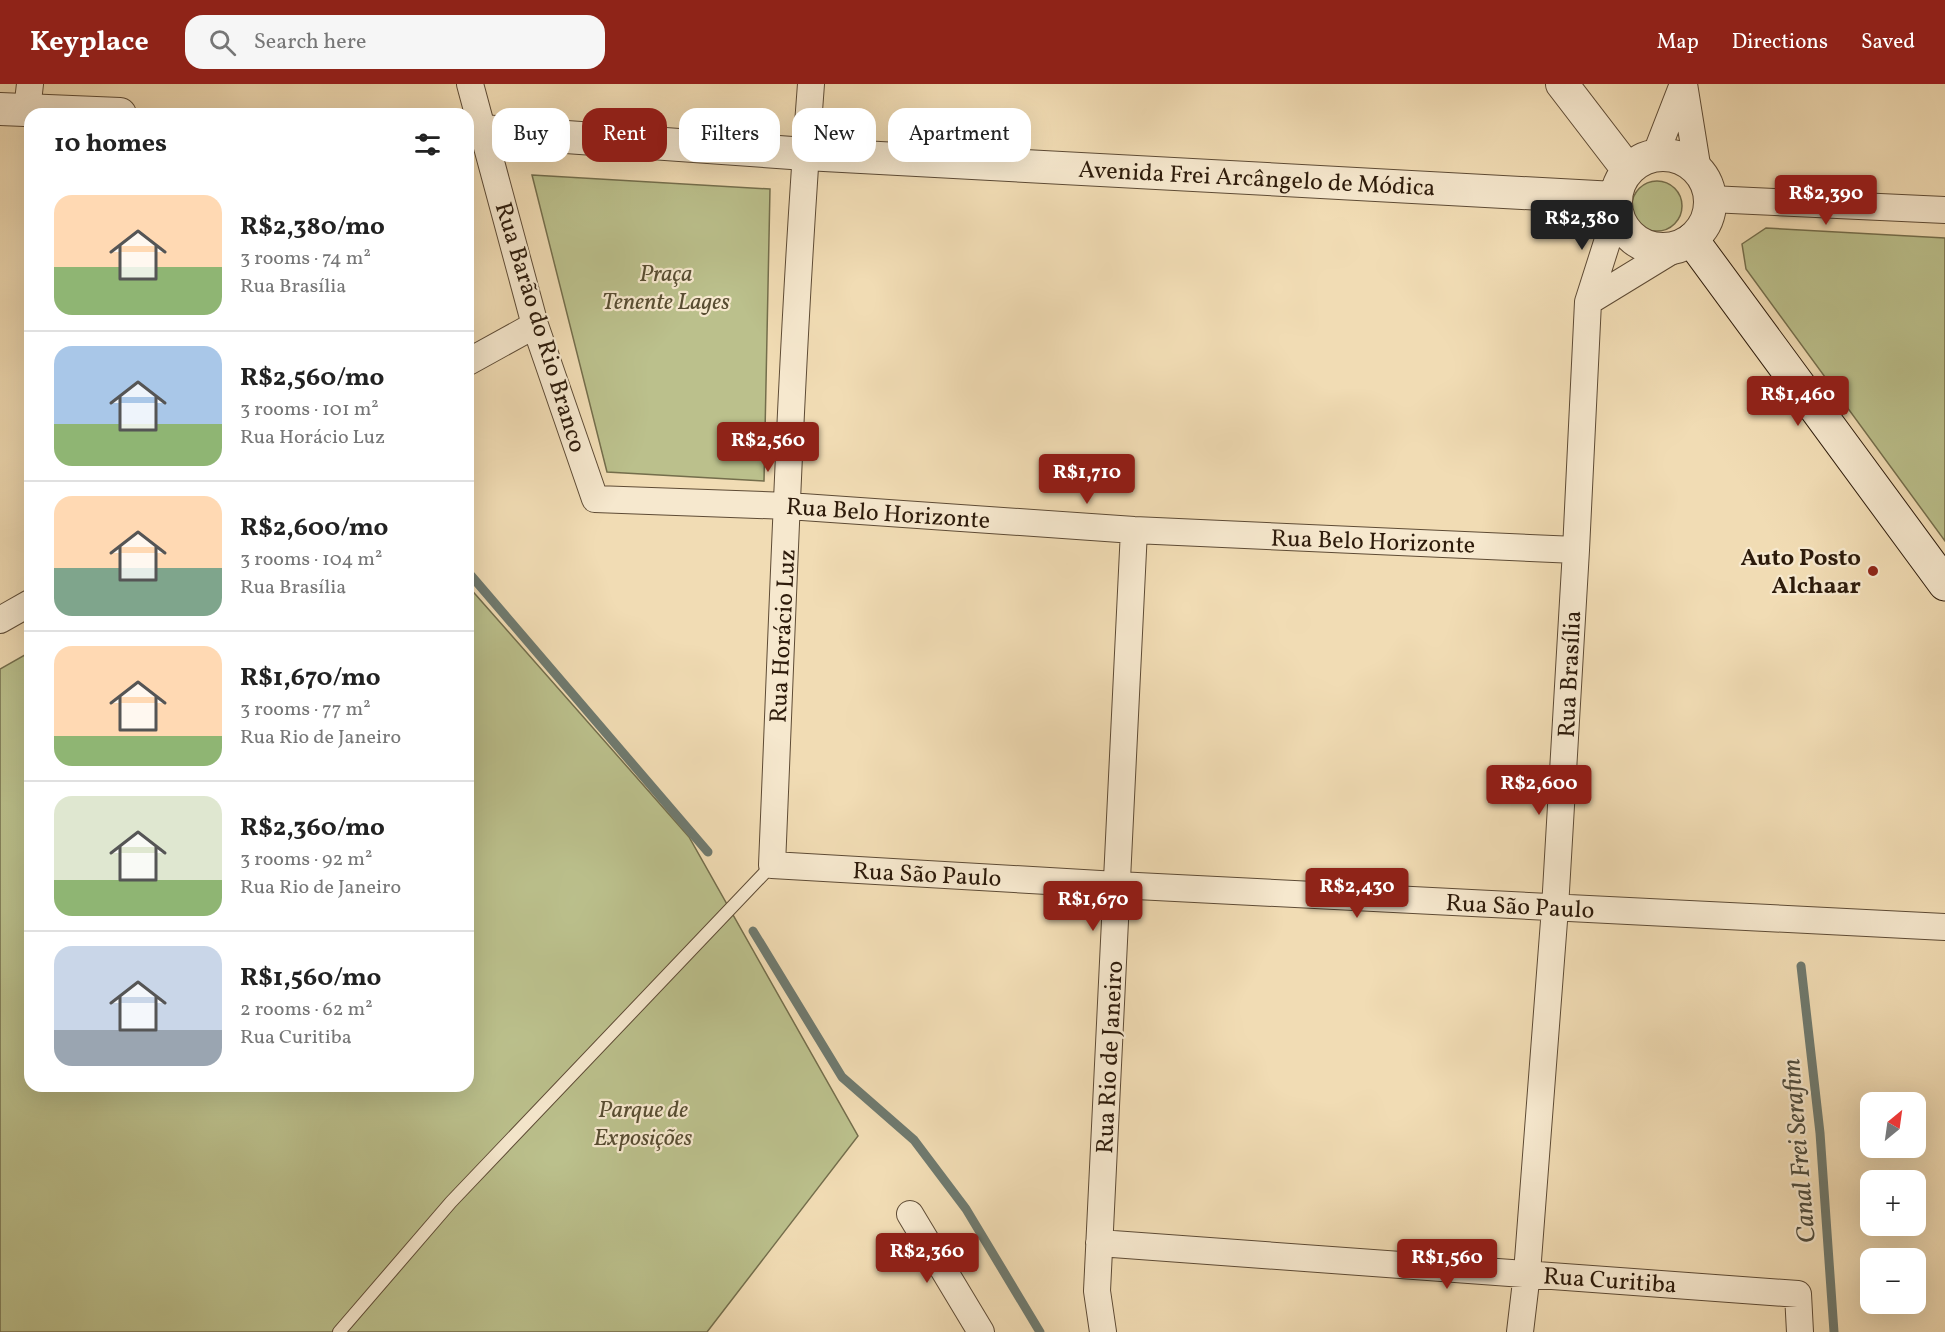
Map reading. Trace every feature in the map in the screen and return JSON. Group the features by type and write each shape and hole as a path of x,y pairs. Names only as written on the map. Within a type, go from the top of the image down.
{"main road":[{"path":"1685,244 1945,584"}],"street":[{"name":"Rua Barão do Rio Branco","path":"470,84 473,108"},
{"name":"Rua Horácio Luz","path":"809,108 811,84"},
{"path":"1562,84 1628,170"},
{"path":"1655,156 1684,84"},
{"path":"1684,84 1698,171"},
{"path":"19,101 73,108"},
{"name":"Rua Barão do Rio Branco","path":"475,130 535,325 595,499"},
{"name":"Avenida Frei Arcângelo de Módica","path":"475,130 792,153"},
{"path":"1588,302 1685,244 1702,229 1708,214 1710,199 1706,184 1698,171 1686,161 1671,156 1655,156 1640,161 1628,170 1619,183 1616,206 1623,228 1633,239 1647,247 1663,250 1685,244"},
{"name":"Avenida Frei Arcângelo de Módica","path":"876,158 1616,206"},
{"name":"Rua Horácio Luz","path":"772,865 806,162"},
{"path":"1710,199 1945,210"},
{"name":"Rua Brasília","path":"1520,1332 1527,1274 1555,908 1588,302 1616,206"},
{"path":"474,359 535,325"},
{"name":"Rua Belo Horizonte","path":"595,499 788,506 1134,530 1576,550"},
{"name":"Rua Rio de Janeiro","path":"1102,1332 1097,1291 1134,530"},
{"path":"0,620 24,606"},
{"name":"Rua São Paulo","path":"772,865 1945,927"},
{"path":"910,1214 969,1326"},
{"name":"Rua Curitiba","path":"1099,1243 1798,1294 1800,1332"}],"lane":[{"path":"339,1332 451,1202 772,865"}],"green space":[{"name":"Praça Tenente Lages","path":"532,175 770,189 764,481 607,472"},
{"path":"1657,181 1671,185 1678,192 1682,206 1678,220 1671,227 1657,231 1643,227 1636,220 1632,206 1636,192 1643,185"},
{"path":"1766,228 1945,238 1945,541 1746,269 1742,244"},
{"name":"Parque de Exposições","path":"474,593 689,837 858,1136 707,1332 0,1332 0,669 24,655 24,1092 474,1092"}],"waterway":[{"path":"474,579 708,852"},
{"path":"753,931 842,1077 914,1140 966,1209 1040,1332"},
{"name":"Canal Frei Serafim","path":"1801,966 1820,1133 1834,1332"}],"place":[{"name":"Auto Posto Alchaar","path":"1873,571"}]}
